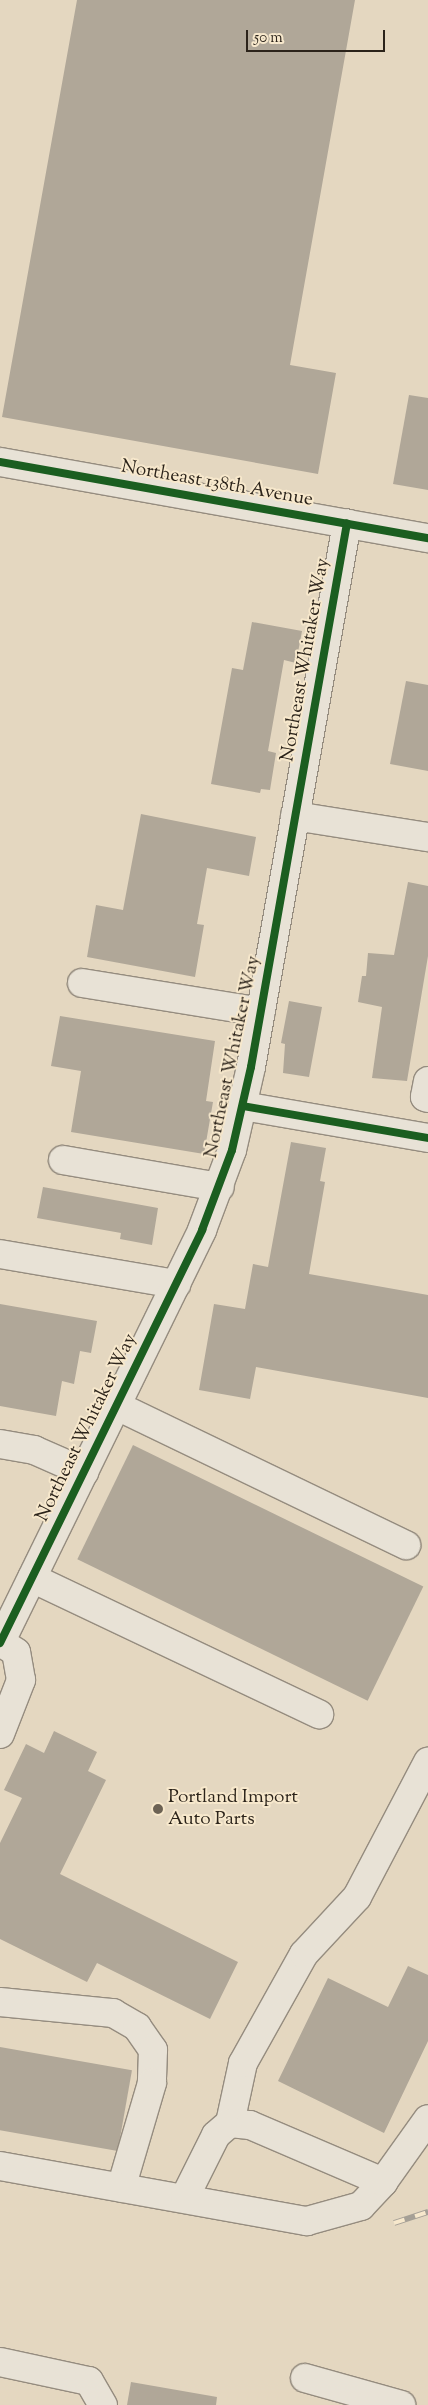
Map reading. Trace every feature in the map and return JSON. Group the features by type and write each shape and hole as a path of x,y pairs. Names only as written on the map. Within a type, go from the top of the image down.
{"street":[{"name":"Northeast 138th Avenue","path":"0,462 428,538"},
{"name":"Northeast Whitaker Way","path":"0,1643 176,1284 220,1187 243,1106 261,1012 347,523"},
{"path":"295,816 428,837"},
{"path":"82,983 261,1012"},
{"path":"428,1081 425,1097 428,1098"},
{"path":"243,1106 428,1138"},
{"path":"63,1160 220,1187"},
{"path":"0,1254 176,1284"},
{"path":"117,1406 406,1545"},
{"path":"0,1444 34,1450 84,1472"},
{"path":"32,1578 319,1714"},
{"path":"0,1643 16,1652 21,1680 0,1734"},
{"path":"185,2197 216,2135 230,2123 243,2063 304,1954 357,1897 428,1762"},
{"path":"0,2002 113,2013 137,2027 153,2050 152,2083 120,2188"},
{"path":"0,2166 120,2188 185,2197 307,2220 361,2206 383,2182 428,2119"},
{"path":"230,2123 250,2125 383,2182"},
{"path":"0,2362 89,2381 102,2405"},
{"path":"305,2378 400,2405"}],"building":[{"path":"77,0 355,0 290,365 336,373 318,474 2,417"},
{"path":"409,395 428,398 428,490 393,484"},
{"path":"252,622 302,631 296,663 284,660 268,751 276,753 270,790 261,789 260,793 211,784 232,668 243,670"},
{"path":"406,681 428,685 428,771 390,764"},
{"path":"141,814 256,837 249,876 207,868 197,924 204,925 195,977 87,957 96,905 123,910"},
{"path":"408,882 428,886 428,956 407,1081 372,1078 382,1007 358,1002 362,976 366,976 368,953 394,955"},
{"path":"289,1001 322,1007 309,1077 283,1073 285,1044 281,1043"},
{"path":"60,1016 215,1041 206,1101 213,1102 204,1154 71,1132 81,1071 51,1066"},
{"path":"291,1142 326,1148 320,1181 325,1182 309,1274 428,1295 428,1398 256,1367 250,1399 199,1390 214,1304 245,1309 253,1264 268,1267"},
{"path":"43,1187 158,1208 152,1245 120,1239 121,1233 37,1218"},
{"path":"0,1304 97,1321 91,1353 80,1351 74,1384 62,1381 56,1416 0,1406"},
{"path":"133,1445 423,1587 368,1701 77,1559"},
{"path":"54,1731 97,1752 88,1771 106,1780 60,1874 238,1962 210,2019 97,1963 87,1982 0,1939 0,1843 22,1798 4,1790 26,1744 44,1753"},
{"path":"408,1966 428,1975 428,2041 384,2133 278,2081 328,1978 388,2007"},
{"path":"0,2047 132,2070 118,2151 0,2130"},
{"path":"131,2382 217,2397 216,2405 127,2405"}],"railway":[{"path":"394,2223 428,2212"}],"cycle path":[{"path":"0,462 428,538"},
{"path":"0,1643 202,1230 232,1150 251,1067 347,523"},
{"path":"243,1106 428,1138"}],"place":[{"name":"Portland Import Auto Parts","path":"158,1809"}]}
